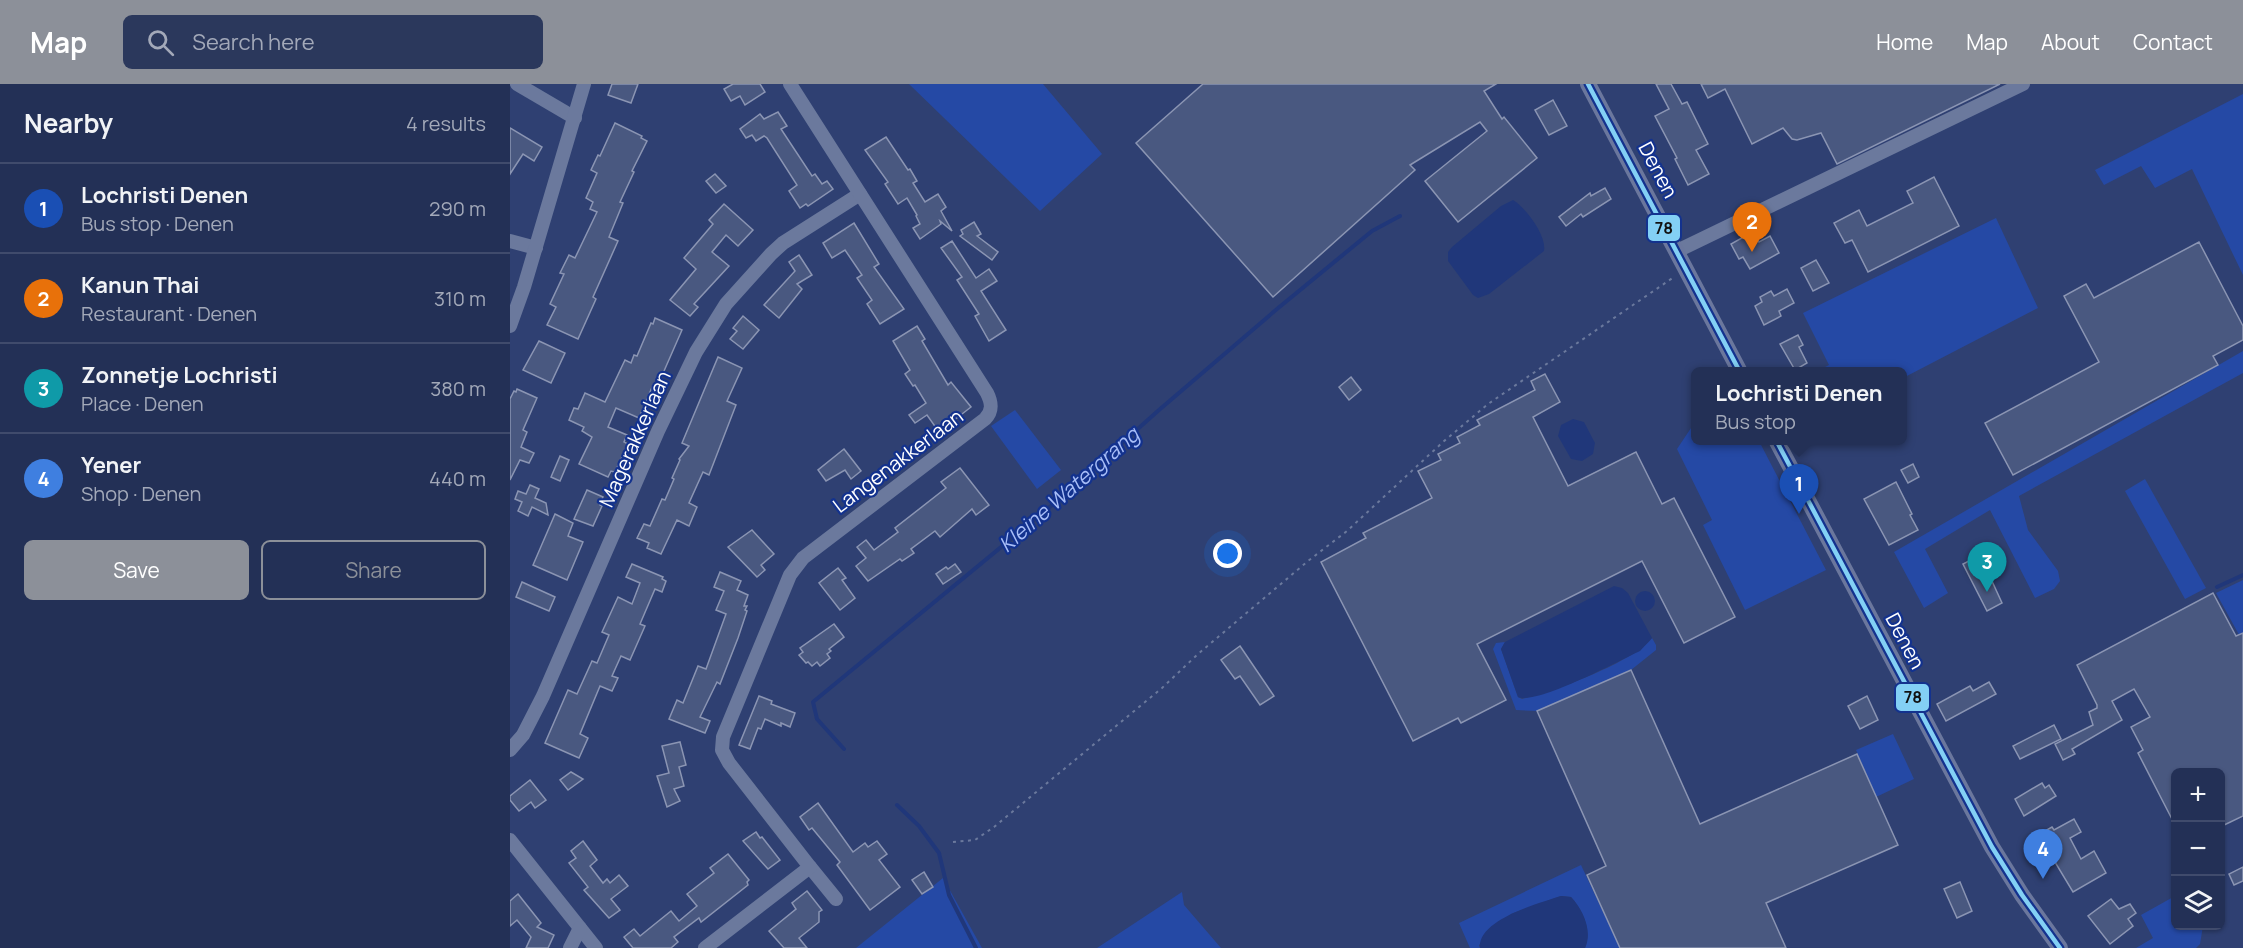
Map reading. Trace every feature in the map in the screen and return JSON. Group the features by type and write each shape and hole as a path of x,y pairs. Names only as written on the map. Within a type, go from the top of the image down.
{"main road":[{"name":"Denen","path":"1588,84 1737,367"},
{"name":"Denen","path":"1778,445 1992,847 2022,895 2060,948"}],"street":[{"path":"517,84 575,118"},
{"path":"510,326 536,248 584,84"},
{"name":"Langenakkerlaan","path":"790,84 992,404 985,419 803,558 794,568 723,737 721,744 723,754 836,899"},
{"path":"1677,251 2023,84"},
{"name":"Magerakkerlaan","path":"510,750 523,735 543,696 658,431 696,351 726,304 771,254 783,243 860,194"},
{"path":"510,241 536,248"},
{"path":"510,840 596,948"},
{"path":"705,948 810,867"},
{"path":"570,948 580,928"}],"path":[{"path":"953,842 975,840 994,827 1162,688 1198,654 1308,561 1347,531 1443,442 1488,404 1686,269"}],"shaded area":[{"path":"909,84 1043,84 1102,154 1040,211"},
{"path":"2243,94 2243,275 2192,169 2155,188 2141,166 2104,185 2095,170"},
{"path":"1513,200 1524,209 1539,230 1544,251 1489,294 1478,298 1473,295 1448,261 1448,252 1501,206"},
{"path":"1996,218 2038,308 1907,376 1907,367 1825,367 1829,365 1803,313"},
{"path":"2243,351 2243,373 2019,496 2028,530 2058,571 2060,581 2054,589 2035,598 1990,510 1925,549 1948,593 1924,608 1894,552"},
{"path":"1015,410 1061,470 1037,489 991,426"},
{"path":"1573,419 1584,422 1595,443 1593,454 1582,461 1571,459 1558,436 1561,425"},
{"path":"1691,428 1691,445 1761,445 1826,570 1745,610 1703,525 1712,520 1677,449"},
{"path":"2145,479 2206,588 2185,599 2125,491"},
{"path":"2243,580 2243,642 2216,593"},
{"path":"1614,586 1628,593 1652,638 1640,651 1578,681 1542,695 1528,698 1518,697 1501,649 1505,642"},
{"path":"1645,591 1652,594 1655,601 1652,608 1645,611 1638,608 1635,601 1638,594"},
{"path":"1652,638 1656,650 1631,670 1537,711 1516,710 1493,649 1496,643 1505,642 1501,649 1518,697 1522,699 1572,683 1611,666 1628,657"},
{"path":"1893,734 1914,779 1876,797 1856,750"},
{"path":"1581,865 1620,948 1585,948 1587,928 1583,914 1571,897 1561,896 1511,914 1479,945 1480,948 1470,948 1459,923"},
{"path":"943,878 982,948 856,948"},
{"path":"1182,892 1184,905 1221,948 1097,948"},
{"path":"1561,896 1571,897 1583,914 1588,935 1585,948 1480,948 1482,938 1488,929 1499,921 1525,908"},
{"path":"2171,898 2171,930 2202,930 2200,944 2196,948 2136,948 2153,938 2141,915"}],"building":[{"path":"612,84 638,84 631,103 608,95"},
{"path":"733,84 760,84 765,92 745,105 740,96 731,101 724,89"},
{"path":"1203,84 1496,84 1484,91 1502,119 1504,117 1537,158 1458,222 1425,181 1487,131 1480,122 1410,165 1415,170 1273,297 1136,143"},
{"path":"1656,84 1671,84 1682,104 1687,102 1708,144 1696,150 1709,174 1688,185 1655,116 1669,109"},
{"path":"1701,84 2000,84 1837,164 1821,133 1797,140 1792,139 1783,128 1752,144 1725,89 1708,98"},
{"path":"1553,100 1567,126 1549,135 1535,110"},
{"path":"778,112 787,126 781,129 812,176 815,174 822,184 827,181 833,189 808,206 806,204 800,208 789,191 797,185 767,138 764,136 756,141 752,135 746,138 740,129 760,114 764,119"},
{"path":"615,123 642,136 641,138 647,141 632,171 634,172 620,202 623,203 609,237 618,241 593,297 596,299 578,339 547,325 556,307 550,304 564,274 560,273 569,255 575,258 597,212 590,209 593,202 586,198 597,173 591,170"},
{"path":"510,128 542,147 534,161 523,154 510,174"},
{"path":"886,137 908,170 910,169 917,181 913,183 925,202 938,194 946,207 941,211 952,231 940,221 941,224 920,239 913,228 920,224 907,198 898,204 885,184 888,182 865,150"},
{"path":"715,174 726,186 716,193 706,181"},
{"path":"1934,177 1959,226 1868,272 1852,240 1845,243 1834,223 1859,210 1867,226 1913,203 1907,191"},
{"path":"1605,188 1611,199 1583,217 1581,214 1566,226 1559,217 1590,193 1591,196"},
{"path":"724,204 753,230 738,246 726,235 712,252 729,266 694,304 698,307 690,316 670,300 696,269 684,258 713,224 709,220"},
{"path":"974,222 981,234 977,236 998,252 992,260 960,236 963,234 961,230"},
{"path":"854,223 879,264 874,267 904,309 880,324 867,304 872,300 857,278 862,275 845,250 832,258 823,243"},
{"path":"1754,231 1759,242 1770,236 1779,253 1750,269 1743,257 1739,259 1731,244"},
{"path":"952,241 976,278 989,269 997,281 981,291 1006,330 989,341 975,316 979,314 957,280 962,277 941,248"},
{"path":"2199,242 2243,326 2243,340 2213,356 2218,365 2013,475 1985,423 2099,362 2064,296 2086,284 2094,298"},
{"path":"799,255 812,275 797,284 802,289 779,318 764,305 795,271 789,262"},
{"path":"1816,260 1829,283 1813,291 1801,268"},
{"path":"1787,289 1794,303 1779,311 1781,316 1764,325 1755,306 1762,302 1760,297 1771,291 1774,296"},
{"path":"743,316 759,330 743,349 730,339 737,331 733,328"},
{"path":"655,318 682,330 657,387 653,385 639,418 616,408 608,427 627,435 624,442 628,444 615,472 611,471 608,477 579,464 592,437 582,431 584,427 569,420 574,408 578,409 585,393 605,402 625,360 631,363 634,355 637,356"},
{"path":"917,326 925,339 922,341 948,385 951,382 971,407 939,432 927,415 915,423 909,415 926,403 905,374 910,370 893,341"},
{"path":"1798,335 1803,345 1799,347 1807,363 1800,367 1793,367 1780,344"},
{"path":"539,341 565,353 551,383 523,370"},
{"path":"718,357 742,368 727,401 736,405 709,475 703,472 689,503 697,507 689,526 677,520 661,554 647,548 649,543 637,538 644,524 650,526 662,499 665,500 679,459 689,446 682,443"},
{"path":"1545,374 1560,402 1533,417 1568,486 1636,452 1662,504 1674,498 1735,617 1684,643 1642,561 1477,644 1506,700 1461,723 1458,718 1413,741 1321,562 1366,538 1363,533 1432,498 1418,471 1441,460 1438,454 1460,443 1457,437 1480,425 1477,420 1535,390 1531,381"},
{"path":"1351,377 1361,390 1349,400 1339,387"},
{"path":"517,389 537,398 523,430 527,432 521,447 534,453 529,463 520,460 510,480 510,399"},
{"path":"844,449 861,471 851,479 845,470 826,481 818,470"},
{"path":"560,456 569,460 560,481 551,477"},
{"path":"1913,464 1919,477 1908,483 1901,470"},
{"path":"960,468 989,505 976,515 972,509 940,537 935,531 911,549 914,553 902,561 900,559 868,581 856,566 866,558 857,547 866,540 874,550 898,532 895,528 946,488 941,482"},
{"path":"1896,482 1918,530 1889,545 1864,499"},
{"path":"530,485 539,489 535,498 546,503 548,515 532,507 528,516 518,511 522,502 515,499 518,491 526,494"},
{"path":"587,490 603,497 600,505 602,506 593,526 574,519"},
{"path":"555,514 573,523 568,536 583,542 567,580 533,565"},
{"path":"752,530 774,554 761,565 765,570 757,577 728,547"},
{"path":"1980,555 2002,603 1987,611 1963,564"},
{"path":"632,564 663,577 662,579 666,581 662,592 655,589 640,624 645,626 630,660 621,656 612,676 618,678 612,691 600,686 580,734 588,738 579,758 545,743 568,690 577,694 592,661 597,663 609,635 602,632 618,597 632,604 640,583 626,577"},
{"path":"955,564 961,572 943,584 936,574"},
{"path":"838,568 846,578 842,580 855,598 840,610 819,583"},
{"path":"720,572 741,581 737,590 748,595 744,606 747,606 745,610 747,611 720,684 717,682 700,717 710,721 705,733 669,719 677,700 683,703 698,666 706,669 726,614 716,610 724,591 714,587"},
{"path":"522,582 555,597 549,611 516,597"},
{"path":"2213,593 2236,636 2243,633 2243,816 2225,825 2225,768 2171,768 2171,817 2138,753 2143,750 2131,727 2150,717 2134,689 2112,701 2122,720 2072,749 2075,754 2063,760 2055,744 2093,725 2089,712 2097,708 2077,665"},
{"path":"834,624 844,637 829,649 831,651 827,654 830,658 820,666 817,662 812,666 806,663 799,655 803,652 800,648"},
{"path":"1240,646 1274,696 1260,705 1240,676 1235,679 1221,660"},
{"path":"1631,670 1700,824 1857,754 1898,845 1766,903 1786,948 1620,948 1587,875 1606,866 1537,711"},
{"path":"1989,682 1996,694 1946,721 1937,704 1970,686 1973,691"},
{"path":"759,696 772,701 771,704 795,713 790,727 765,719 761,729 758,728 750,749 739,745"},
{"path":"1867,696 1878,720 1860,729 1848,706"},
{"path":"2054,725 2061,739 2020,759 2013,746"},
{"path":"680,742 686,765 679,767 684,786 674,789 680,801 667,807 657,776 669,773 662,746"},
{"path":"571,772 583,779 568,790 560,780"},
{"path":"530,780 546,800 535,808 531,802 519,811 510,800 510,796"},
{"path":"2042,783 2045,788 2049,785 2056,796 2024,816 2015,799"},
{"path":"818,803 853,852 865,843 868,847 877,841 887,854 879,860 900,887 870,910 837,865 840,862 812,828 809,830 800,817"},
{"path":"2074,819 2081,832 2070,838 2081,859 2094,851 2106,873 2073,892 2052,857 2049,859 2036,836 2052,827 2054,830"},
{"path":"756,832 780,860 768,869 743,841"},
{"path":"583,841 597,860 590,866 603,883 607,879 610,883 619,875 628,886 611,899 620,910 609,918 584,890 588,887 569,863 576,858 571,851"},
{"path":"728,854 749,880 748,885 701,922 699,918 674,937 678,942 671,948 633,948 624,937 634,929 640,936 671,911 679,921 697,906 687,894 714,873 710,868"},
{"path":"2243,867 2243,881 2234,885 2229,874"},
{"path":"924,872 933,887 922,894 912,880"},
{"path":"1960,882 1972,911 1957,918 1944,889"},
{"path":"807,891 822,910 819,912 819,922 799,938 807,948 784,948 769,931 796,909 792,903"},
{"path":"518,894 541,923 537,927 554,935 548,948 526,948 531,937 517,920 510,926 510,901"},
{"path":"2111,899 2119,909 2130,904 2136,913 2128,919 2133,926 2110,944 2088,916"}],"waterway":[{"name":"Kleine Watergrang","path":"844,749 817,719 813,702 1057,501 1277,309 1372,231 1400,216"},
{"path":"2217,587 2243,575"},
{"name":"Kleine Watergrang","path":"897,805 919,826 939,853 949,895 976,948"}],"transit line":[{"name":"78","path":"1588,84 1737,367"},
{"name":"78","path":"1779,445 1992,847 2022,895 2060,948"}],"place":[{"name":"Kanun Thai","path":"1752,252"},
{"name":"Lochristi Denen","path":"1799,514"},
{"name":"Zonnetje Lochristi","path":"1987,592"},
{"name":"Yener","path":"2043,879"}]}
